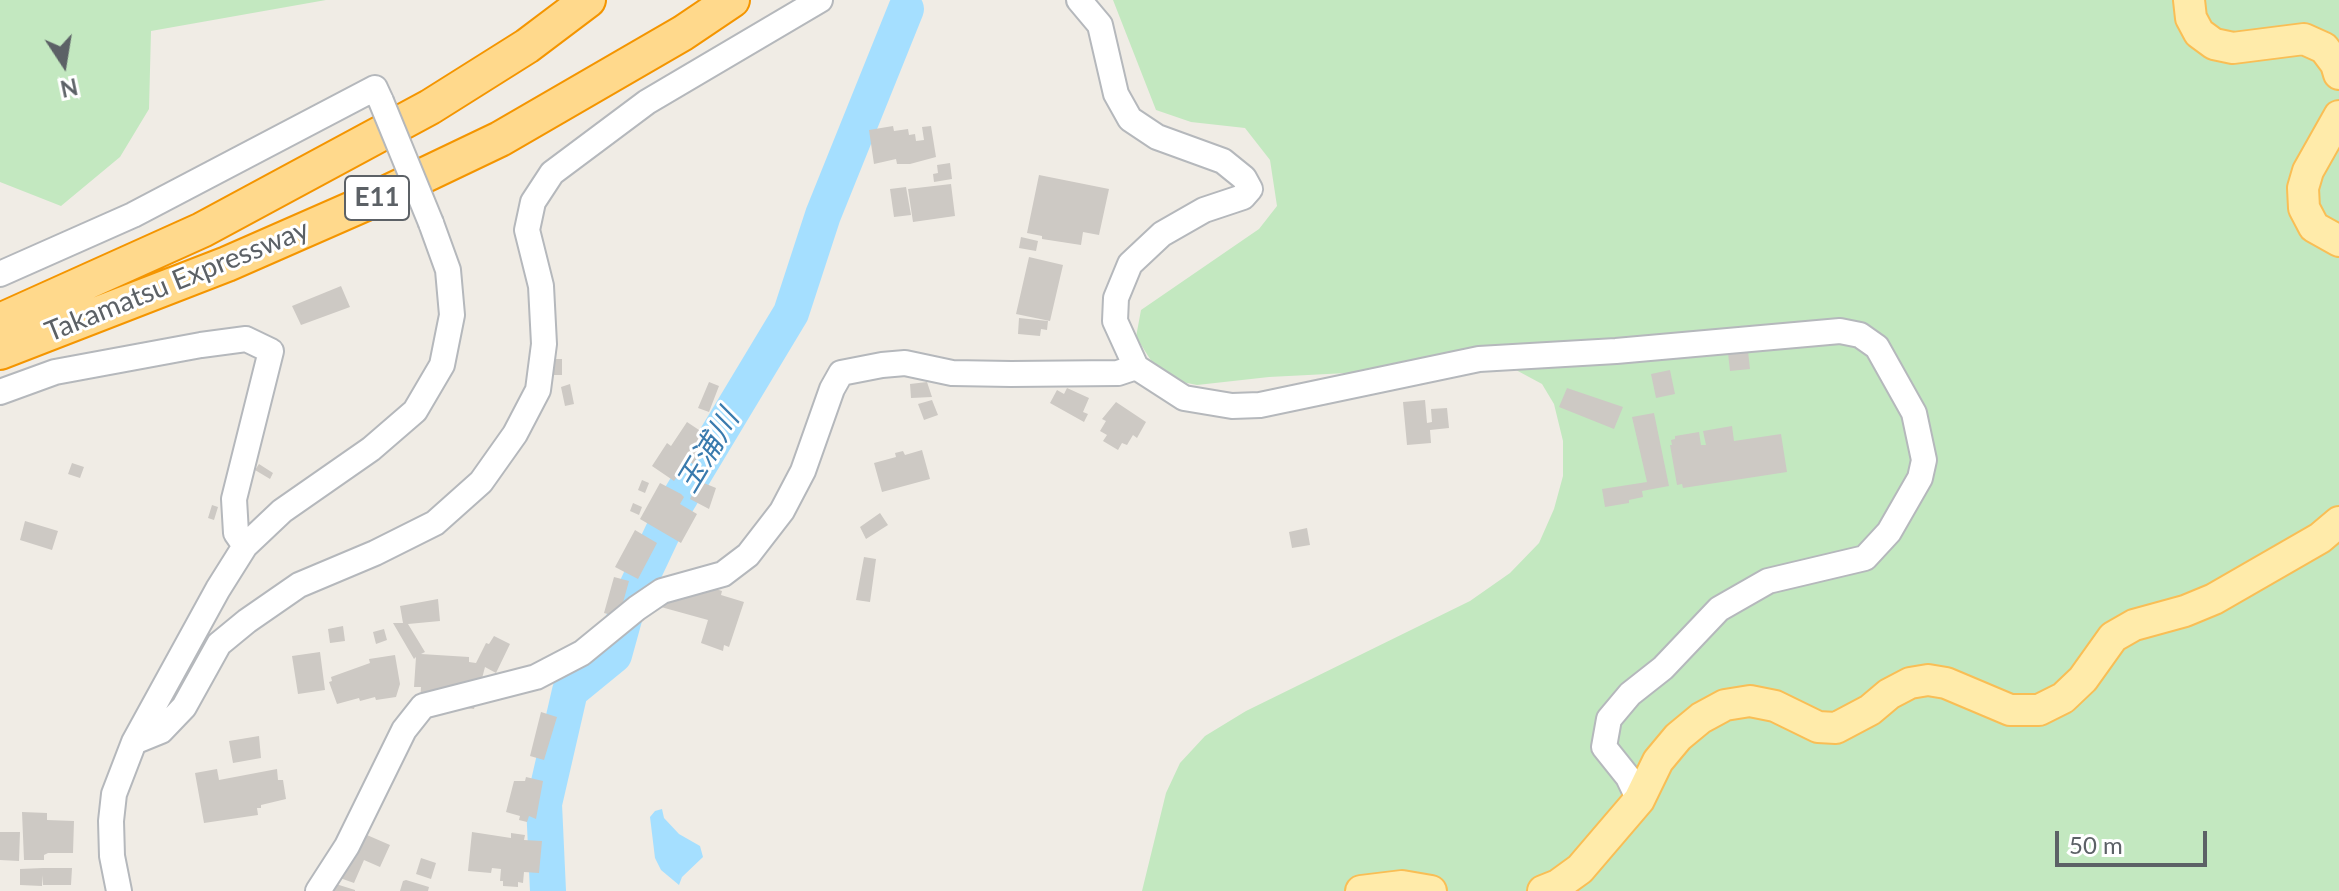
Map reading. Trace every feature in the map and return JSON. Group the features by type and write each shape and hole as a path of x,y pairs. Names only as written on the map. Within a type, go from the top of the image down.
{"highway":[{"name":"Takamatsu Expressway","path":"0,321 202,230 430,107 527,46 588,0"},
{"name":"Takamatsu Expressway","path":"0,352 227,264 366,203 500,139 683,33 732,0"}],"main road":[{"path":"2189,0 2191,18 2199,33 2214,44 2233,48 2304,39 2324,48 2339,74"},
{"path":"2339,116 2308,171 2303,188 2304,208 2314,227 2339,241"},
{"path":"1543,891 1558,885 1580,869 1639,800 1658,761 1678,737 1701,718 1725,705 1750,701 1775,706 1818,727 1836,728 1910,683 1928,680 1946,683 2010,710 2039,710 2063,698 2083,679 2113,637 2134,625 2185,611 2214,599 2320,538 2339,522"},
{"path":"1361,891 1402,886 1431,891"}],"street":[{"path":"134,742 161,731 184,707 219,644 247,621 299,585 375,553 435,523 481,482 515,434 538,390 544,344 541,286 527,230 533,202 552,173 647,102 820,0"},
{"path":"1079,0 1100,25 1116,94 1130,119 1157,137 1223,161 1244,178 1250,189 1243,197 1204,210 1162,234 1130,264 1116,298 1115,321 1136,367 1184,398 1232,406 1260,405 1479,359 1616,351 1840,331 1860,335 1877,347 1914,413 1924,460 1920,478 1889,532 1865,558 1768,581 1719,609 1663,668 1630,694 1609,719 1604,747 1628,777 1639,800"},
{"path":"0,274 133,215 378,94 448,270 452,315 442,365 415,411 371,449 282,511 245,546 134,742 114,794 111,821 112,856 119,891"},
{"path":"0,392 55,372 201,345 246,339 271,351 234,499 236,533 245,546"},
{"path":"318,891 347,846 404,730 423,706 536,677 582,653 662,591 723,574 748,555 782,511 803,471 832,389 841,373 905,363 952,373 1118,373 1136,367"}],"green space":[{"path":"0,0 326,0 151,31 149,109 120,157 61,206 0,182"},
{"path":"1113,0 2339,0 2339,891 1142,891 1166,793 1180,763 1205,736 1246,711 1470,601 1510,573 1539,543 1554,509 1563,476 1563,441 1554,404 1542,384 1516,370 1484,366 1269,377 1197,385 1177,381 1152,362 1136,337 1141,310 1259,229 1277,206 1270,160 1245,128 1191,122 1156,110"}],"water":[{"path":"662,809 664,818 679,834 700,846 703,857 682,877 679,885 661,870 655,858 650,817"}],"building":[{"path":"893,126 894,131 908,129 909,135 915,134 916,141 924,140 922,127 931,126 936,157 910,164 897,164 896,159 874,164 869,130"},
{"path":"950,163 952,179 934,182 937,165"},
{"path":"1039,175 1109,189 1099,235 1083,232 1081,245 1042,239 1042,236 1027,233"},
{"path":"951,184 955,216 913,222 908,189"},
{"path":"906,187 911,215 894,217 890,189"},
{"path":"1021,237 1038,241 1036,251 1019,248"},
{"path":"1029,257 1063,265 1050,321 1016,314"},
{"path":"341,286 350,307 301,325 292,306"},
{"path":"1019,318 1048,321 1047,330 1041,329 1040,336 1018,334"},
{"path":"1748,351 1750,369 1730,371 1728,353"},
{"path":"552,359 562,359 562,375 552,375"},
{"path":"1670,370 1675,394 1656,398 1651,374"},
{"path":"709,382 719,386 709,412 698,408"},
{"path":"927,382 932,397 911,398 910,384"},
{"path":"570,384 574,404 565,406 561,387"},
{"path":"1067,388 1089,398 1083,412 1088,414 1084,422 1050,403 1057,390 1064,394"},
{"path":"1567,388 1623,407 1614,429 1559,407"},
{"path":"932,400 938,415 924,420 918,404"},
{"path":"1425,400 1427,423 1432,422 1431,409 1447,408 1449,428 1430,430 1431,443 1407,445 1403,402"},
{"path":"1116,402 1146,422 1137,438 1133,435 1127,445 1122,443 1118,450 1103,441 1107,435 1100,431 1106,421 1102,419"},
{"path":"1654,413 1669,486 1642,491 1643,497 1629,500 1629,503 1605,507 1602,489 1647,482 1632,417"},
{"path":"687,422 711,438 693,464 688,461 674,481 652,466 667,443 671,446"},
{"path":"1732,426 1734,441 1781,434 1787,472 1683,488 1682,484 1677,485 1671,440 1675,436 1699,432 1701,445 1706,445 1703,431"},
{"path":"922,450 930,479 882,492 874,463 896,457 895,453 903,451 905,455"},
{"path":"72,463 84,467 80,478 68,474"},
{"path":"259,464 273,473 270,479 255,470"},
{"path":"642,480 649,483 645,493 638,490"},
{"path":"699,481 716,488 709,509 690,499"},
{"path":"660,483 681,494 684,497 680,504 697,514 681,543 640,519"},
{"path":"633,503 642,507 639,515 630,511"},
{"path":"212,505 218,507 214,520 208,518"},
{"path":"880,513 888,525 866,539 860,527"},
{"path":"25,521 58,531 52,550 20,540"},
{"path":"1307,528 1310,545 1292,548 1289,532"},
{"path":"635,530 657,543 638,579 615,567"},
{"path":"864,557 876,559 870,602 856,600"},
{"path":"614,577 629,581 619,617 604,613"},
{"path":"688,580 744,602 729,647 724,645 723,651 701,643 708,620 661,607 667,589"},
{"path":"438,599 440,621 408,624 425,652 421,654 469,657 469,662 476,663 486,643 489,644 494,636 510,644 496,673 485,667 474,709 420,703 421,687 414,687 416,657 414,659 393,623 403,623 400,606"},
{"path":"343,626 345,641 330,643 328,629"},
{"path":"384,629 387,640 376,644 373,632"},
{"path":"320,652 325,690 298,694 292,656"},
{"path":"395,655 400,684 396,697 360,701 359,698 337,704 329,682 332,681 331,677 370,663 369,659"},
{"path":"541,712 557,717 544,760 530,756"},
{"path":"259,736 261,758 233,763 229,741"},
{"path":"217,769 219,780 277,769 278,780 283,780 286,799 261,805 257,808 258,815 204,823 195,773"},
{"path":"526,777 543,781 536,819 529,816 527,822 519,820 520,816 506,812 514,781 525,781"},
{"path":"22,812 47,813 47,820 74,821 73,853 48,853 44,855 44,860 24,860"},
{"path":"0,832 20,832 19,861 0,860"},
{"path":"360,832 390,845 380,867 364,860 354,883 340,878"},
{"path":"472,832 511,838 511,833 525,835 524,840 542,841 539,873 524,872 523,883 518,882 518,887 503,886 501,869 492,868 491,873 468,871"},
{"path":"421,858 436,863 431,879 416,874"},
{"path":"72,868 71,885 43,885 42,875 42,886 20,885 20,869"},
{"path":"406,880 429,887 428,891 400,891"},
{"path":"336,884 355,890 355,891 334,891"}],"waterway":[{"name":"玉浦川","path":"548,891 544,804 570,691 614,655 627,608 676,504 791,313 823,215 906,9"}]}
